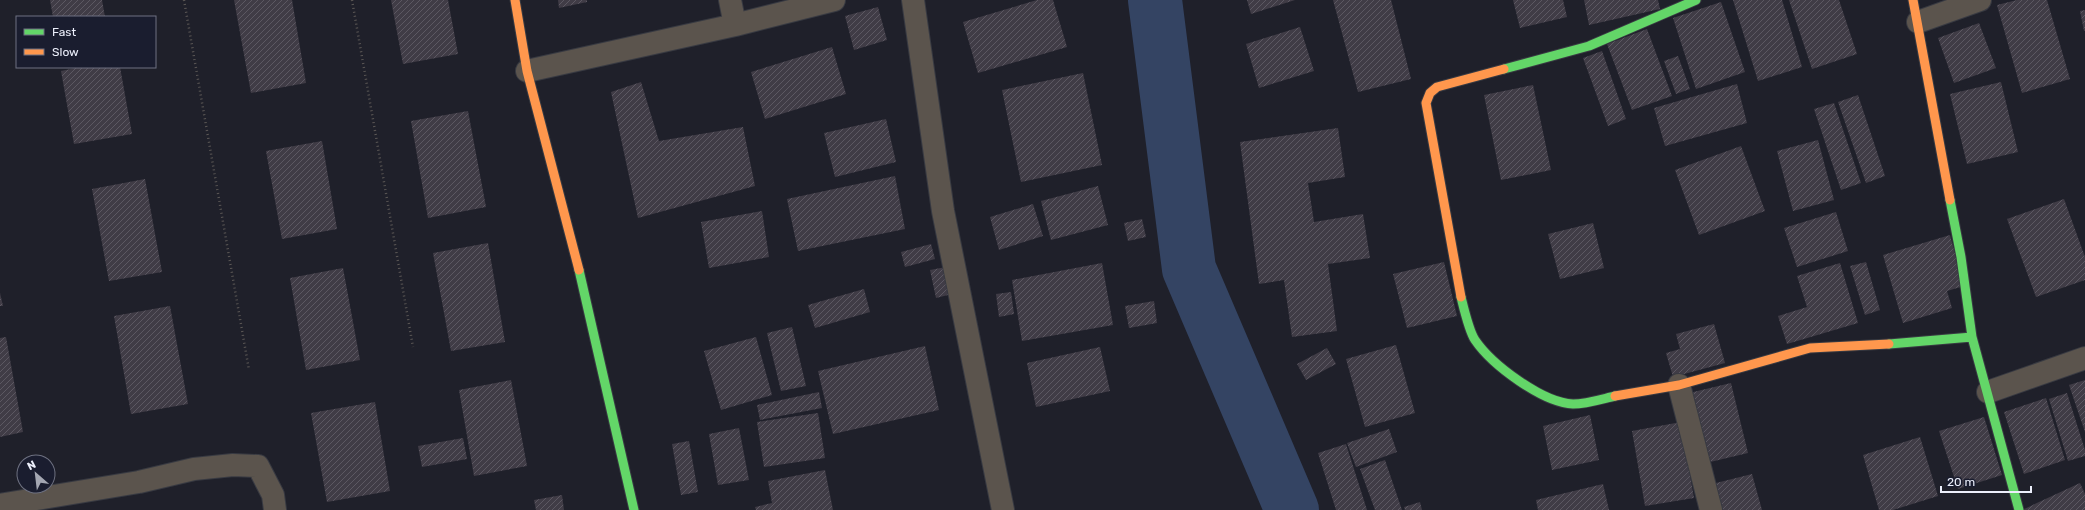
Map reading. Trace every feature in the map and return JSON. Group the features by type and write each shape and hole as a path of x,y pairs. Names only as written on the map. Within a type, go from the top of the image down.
{"street":[{"path":"515,0 527,70 588,304 634,510"},
{"path":"730,0 735,25"},
{"path":"527,70 735,25 834,0"},
{"path":"913,0 943,211 1003,510"},
{"path":"1696,0 1589,46 1437,87 1430,93 1426,103 1461,298 1475,340 1498,364 1522,383 1546,398 1573,404 1679,385 1810,348 1921,343 1972,337"},
{"path":"1913,0 1961,257 1972,337 2019,510"},
{"path":"1918,22 1980,0"},
{"path":"1988,392 2085,358"},
{"path":"1679,385 1711,510"},
{"path":"0,505 139,482 194,469 233,465 258,466 273,495 275,510"}],"path":[{"path":"184,0 249,370"},
{"path":"352,0 413,347"}],"building":[{"path":"50,0 102,0 105,16 53,16"},
{"path":"234,0 292,0 306,83 251,93"},
{"path":"391,0 448,0 458,54 403,64"},
{"path":"558,0 587,0 587,2 559,8"},
{"path":"1037,0 1053,0 1067,47 978,73 963,22"},
{"path":"1247,0 1295,0 1251,14"},
{"path":"1333,0 1391,0 1411,79 1358,92"},
{"path":"1513,0 1563,0 1567,17 1520,28"},
{"path":"1584,0 1658,0 1660,9 1589,25"},
{"path":"1733,0 1782,0 1802,67 1758,81"},
{"path":"1789,0 1839,0 1857,54 1812,69"},
{"path":"2017,0 2047,0 2070,79 2022,93 1997,5"},
{"path":"1721,2 1745,72 1696,89 1673,18"},
{"path":"878,7 887,40 854,50 845,16"},
{"path":"2085,10 2085,31 2084,31 2080,11"},
{"path":"1979,23 1996,68 1954,83 1938,38"},
{"path":"1300,27 1314,71 1259,88 1246,44"},
{"path":"1647,29 1672,96 1632,110 1607,44"},
{"path":"832,47 846,94 765,119 751,72"},
{"path":"1602,51 1626,119 1608,126 1583,58"},
{"path":"1678,56 1690,89 1676,94 1664,61"},
{"path":"76,68 120,68 132,134 74,144 61,71"},
{"path":"1083,73 1102,165 1021,182 1002,90"},
{"path":"641,82 659,141 743,127 755,186 638,218 611,92"},
{"path":"2001,82 2018,152 1967,164 1950,94"},
{"path":"1737,84 1747,123 1665,146 1654,108"},
{"path":"1533,85 1551,170 1501,180 1484,95"},
{"path":"1858,95 1885,176 1866,183 1838,102"},
{"path":"1834,103 1861,183 1841,190 1814,109"},
{"path":"468,111 486,207 428,218 411,121"},
{"path":"886,119 896,162 835,177 824,133"},
{"path":"1338,128 1345,177 1308,183 1314,222 1363,214 1370,258 1328,264 1337,331 1292,337 1284,280 1259,284 1240,142"},
{"path":"1818,140 1834,200 1793,211 1777,151"},
{"path":"322,141 337,229 282,239 266,151"},
{"path":"1741,146 1765,211 1699,235 1675,170"},
{"path":"895,176 905,229 798,251 787,199"},
{"path":"145,179 162,272 109,281 92,189"},
{"path":"1098,186 1108,225 1051,240 1041,201"},
{"path":"2064,199 2085,257 2085,280 2036,297 2007,219"},
{"path":"1033,204 1043,236 999,250 990,217"},
{"path":"762,211 769,257 709,268 701,222"},
{"path":"1836,212 1848,251 1797,267 1784,228"},
{"path":"1142,219 1146,237 1128,241 1124,223"},
{"path":"1593,223 1604,268 1560,279 1548,234"},
{"path":"1950,235 1964,286 1947,291 1952,308 1903,323 1883,255"},
{"path":"488,243 505,342 451,351 433,253"},
{"path":"931,244 935,259 905,267 901,252"},
{"path":"1444,262 1457,316 1407,328 1393,274"},
{"path":"1866,262 1880,310 1865,315 1850,266"},
{"path":"1102,263 1113,325 1022,341 1012,280"},
{"path":"1840,263 1858,323 1787,344 1778,316 1807,307 1797,276"},
{"path":"946,267 952,294 936,298 930,270"},
{"path":"343,268 360,360 306,370 290,278"},
{"path":"864,289 870,312 815,328 808,305"},
{"path":"1011,292 1014,314 999,317 996,294"},
{"path":"0,293 3,306 0,306"},
{"path":"1154,301 1157,323 1129,328 1125,306"},
{"path":"170,306 188,404 131,414 114,316"},
{"path":"1714,324 1725,363 1673,377 1666,353 1680,349 1676,334"},
{"path":"792,327 806,386 781,391 767,333"},
{"path":"6,337 23,432 0,437 0,338"},
{"path":"756,337 772,395 721,410 704,351"},
{"path":"1396,345 1415,413 1365,427 1346,359"},
{"path":"925,346 939,410 833,434 818,371"},
{"path":"1100,347 1110,391 1036,407 1027,363"},
{"path":"1327,348 1336,364 1306,380 1297,364"},
{"path":"511,380 527,466 474,476 459,390"},
{"path":"2085,380 2085,432 2069,385"},
{"path":"1731,383 1748,453 1706,463 1689,393"},
{"path":"819,392 822,408 760,420 757,405"},
{"path":"2067,393 2085,450 2085,456 2068,461 2049,399"},
{"path":"2046,398 2065,460 2024,474 2004,412"},
{"path":"375,402 390,491 327,502 311,413"},
{"path":"818,413 825,458 764,467 757,422"},
{"path":"1590,415 1599,460 1552,470 1543,426"},
{"path":"1984,417 2002,475 1958,489 1939,431"},
{"path":"1681,422 1694,498 1645,506 1632,431"},
{"path":"739,428 749,480 718,485 709,434"},
{"path":"1389,429 1397,452 1356,467 1347,443"},
{"path":"1920,437 1938,496 1893,510 1879,510 1863,455"},
{"path":"463,438 467,459 422,467 418,446"},
{"path":"689,441 698,492 681,495 672,444"},
{"path":"1346,444 1367,510 1336,510 1318,453"},
{"path":"1385,460 1402,510 1375,510 1360,469"},
{"path":"825,470 833,510 756,510 755,507 772,503 768,481"},
{"path":"1752,474 1762,510 1719,510 1712,484"},
{"path":"2080,483 2085,494 2085,510 2022,510"},
{"path":"1603,484 1609,510 1538,510 1536,500"},
{"path":"562,495 564,510 536,510 534,500"},
{"path":"1420,502 1422,510 1405,510 1404,507"}],"waterway":[{"path":"1155,0 1189,269 1292,510"}],"traffic: fast":[{"path":"1504,69 1589,46 1696,0"},
{"path":"1950,200 1961,257 1972,337 2019,510"},
{"path":"579,270 634,510"},
{"path":"1461,297 1469,326 1475,340 1493,360 1519,381 1547,397 1573,404 1615,396"},
{"path":"1889,344 1972,337"}],"traffic: slow":[{"path":"515,0 527,71 579,270"},
{"path":"1913,0 1950,200"},
{"path":"1461,297 1426,103 1430,93 1437,87 1504,69"},
{"path":"1615,396 1679,385 1810,348 1889,344"}]}
